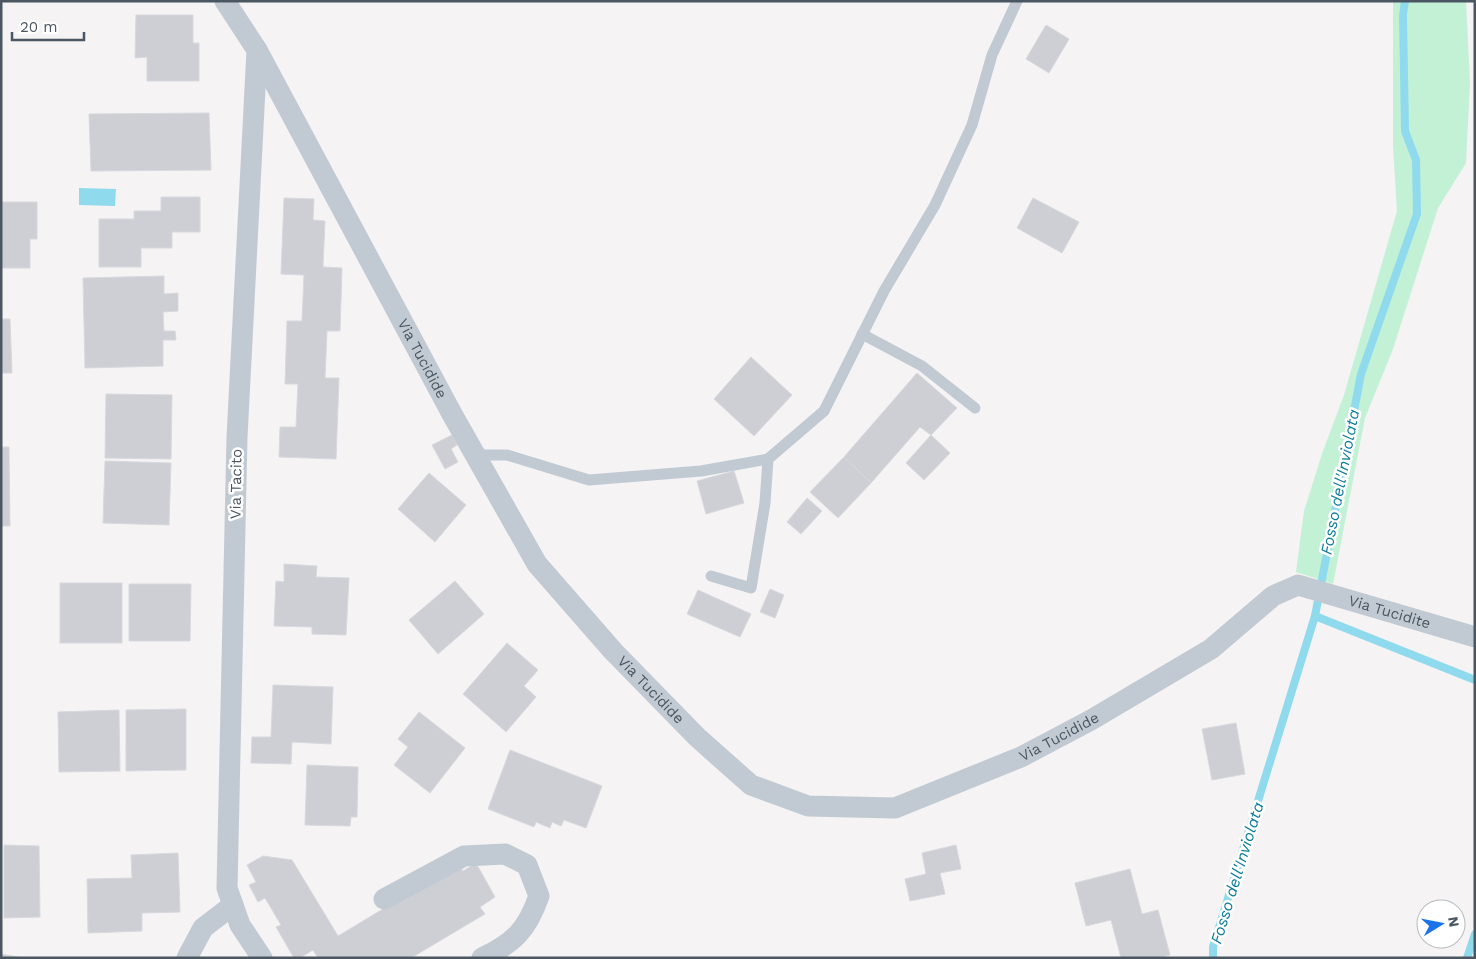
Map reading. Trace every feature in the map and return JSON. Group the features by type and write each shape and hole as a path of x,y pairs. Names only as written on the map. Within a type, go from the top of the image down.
{"street":[{"path":"225,1 257,50"},
{"name":"Via Tucidide","path":"257,50 475,455 537,564 613,651 697,737 751,785 808,806 895,808 1021,757 1091,720 1211,649 1272,596 1298,585 1304,587"},
{"name":"Via Tacito","path":"257,50 237,437 227,888 240,925 262,958"},
{"name":"Via Tucidite","path":"1304,587 1475,637"},
{"path":"384,900 464,856 505,854 527,865 540,896 531,920 506,947 482,958"},
{"path":"187,958 204,928 233,905"}],"lane":[{"path":"475,455 507,455 589,480 701,471 768,460 824,411 884,291 935,205 972,125 992,55 1017,1"},
{"path":"862,334 922,366 975,408"},
{"path":"711,576 751,588 765,503 768,460"}],"green space":[{"path":"1393,1 1466,1 1470,82 1466,163 1438,208 1393,349 1365,418 1333,584 1296,572 1304,511 1323,451 1344,395 1397,211 1393,146"}],"water":[{"path":"79,188 116,189 115,206 79,205"}],"building":[{"path":"136,15 193,15 193,43 199,43 199,81 147,81 147,57 135,58"},
{"path":"1046,25 1069,39 1049,73 1026,59"},
{"path":"209,113 211,170 91,171 89,114"},
{"path":"161,197 200,197 200,232 172,232 172,248 141,248 141,267 99,267 99,219 134,219 134,211 161,211"},
{"path":"284,198 314,199 313,220 325,221 323,267 342,268 340,331 327,331 325,378 339,378 336,459 279,457 280,427 296,427 298,384 285,384 287,321 302,321 304,275 281,274"},
{"path":"1033,198 1079,222 1062,253 1017,228"},
{"path":"1,202 37,202 37,239 30,239 30,268 1,268"},
{"path":"164,276 164,294 178,293 178,311 163,312 164,331 175,331 176,340 163,340 163,366 85,368 83,278"},
{"path":"1,319 10,319 12,373 1,373"},
{"path":"751,357 792,395 754,436 714,399"},
{"path":"917,373 957,408 931,435 920,427 871,483 844,457"},
{"path":"106,394 172,395 171,459 105,458"},
{"path":"452,435 457,445 451,449 458,462 445,469 432,445"},
{"path":"931,435 950,453 924,480 906,463"},
{"path":"1,447 9,447 10,526 1,526"},
{"path":"844,457 871,483 838,518 810,492"},
{"path":"105,461 171,463 169,525 103,523"},
{"path":"734,471 744,503 706,514 697,481"},
{"path":"429,473 466,505 435,542 398,509"},
{"path":"807,498 822,511 801,534 787,522"},
{"path":"284,564 317,566 316,577 349,578 346,635 312,634 312,627 274,626 276,581 284,582"},
{"path":"455,581 484,614 438,654 409,620"},
{"path":"60,583 122,583 122,643 60,643"},
{"path":"129,584 191,584 190,641 129,641"},
{"path":"770,589 784,595 775,618 760,612"},
{"path":"698,590 751,614 740,637 687,614"},
{"path":"507,643 538,670 524,686 536,697 506,732 463,694"},
{"path":"273,685 333,687 331,744 292,742 291,764 251,763 252,737 271,737"},
{"path":"186,709 186,770 126,771 126,710"},
{"path":"119,710 120,771 59,772 58,712"},
{"path":"419,712 465,748 430,793 394,765 408,747 398,739"},
{"path":"1236,723 1245,774 1212,780 1202,729"},
{"path":"510,750 602,786 586,828 564,820 561,826 552,822 550,828 536,822 534,827 488,809"},
{"path":"307,765 358,767 357,817 351,817 350,826 305,825"},
{"path":"4,845 39,846 40,917 4,918"},
{"path":"956,845 961,869 940,873 945,894 910,901 905,879 926,874 922,853"},
{"path":"178,853 180,912 142,913 142,931 88,933 87,879 132,878 131,855"},
{"path":"263,856 292,860 338,936 458,864 463,871 476,863 495,897 480,907 485,914 411,958 318,958 313,950 300,958 294,958 276,927 281,925 265,898 258,902 249,885 256,882 247,865"},
{"path":"1130,869 1142,914 1158,910 1170,955 1158,958 1121,958 1111,920 1086,926 1075,883"},
{"path":"1,954 23,958 1,958"}],"waterway":[{"name":"Fosso dell'Inviolata","path":"1213,958 1213,947 1315,616 1361,374 1417,214 1416,160 1405,131 1403,15 1405,1"},
{"path":"1315,616 1475,680"},
{"path":"1467,958 1475,934"}]}
